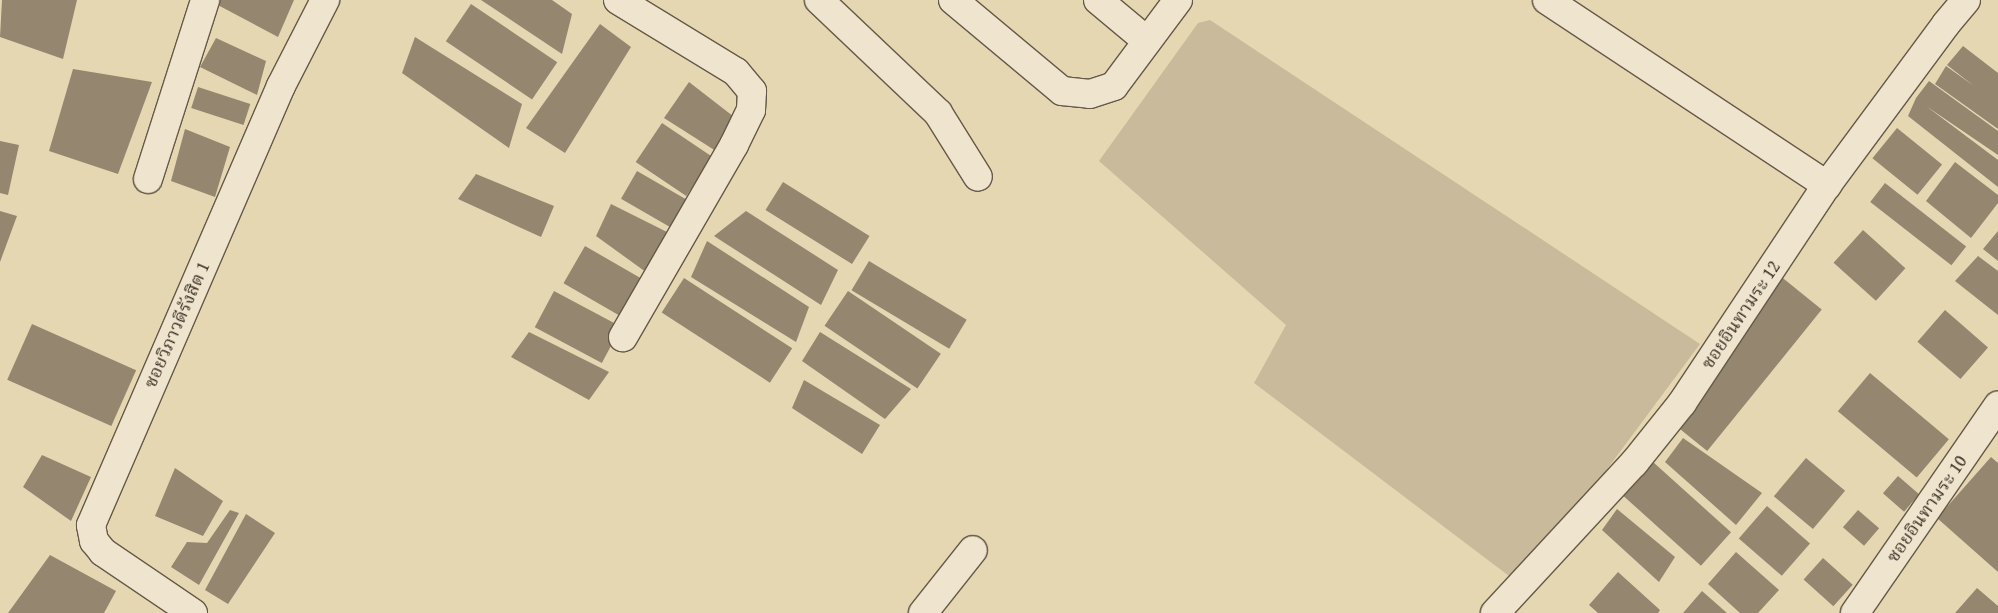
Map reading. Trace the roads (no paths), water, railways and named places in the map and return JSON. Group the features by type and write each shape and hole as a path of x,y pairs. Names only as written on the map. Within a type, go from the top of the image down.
{"street":[{"path":"148,179 205,0"},
{"name":"ซอยวิภาวดีรังสิต 1","path":"193,613 103,552 94,541 91,525 277,95 325,0"},
{"path":"618,0 736,72 752,91 751,110 734,145 623,338"},
{"path":"820,0 938,113 978,177"},
{"path":"1098,0 1148,41"},
{"path":"969,5 1062,91 1090,94 1114,86 1178,0"},
{"path":"1547,0 1827,185"},
{"name":"ซอยอินทามระ 12","path":"1495,613 1634,463 1682,403 1827,185 1946,24 1966,0"},
{"name":"ซอยอินทามระ 10","path":"1855,613 1998,406"},
{"path":"923,613 973,550"}]}
